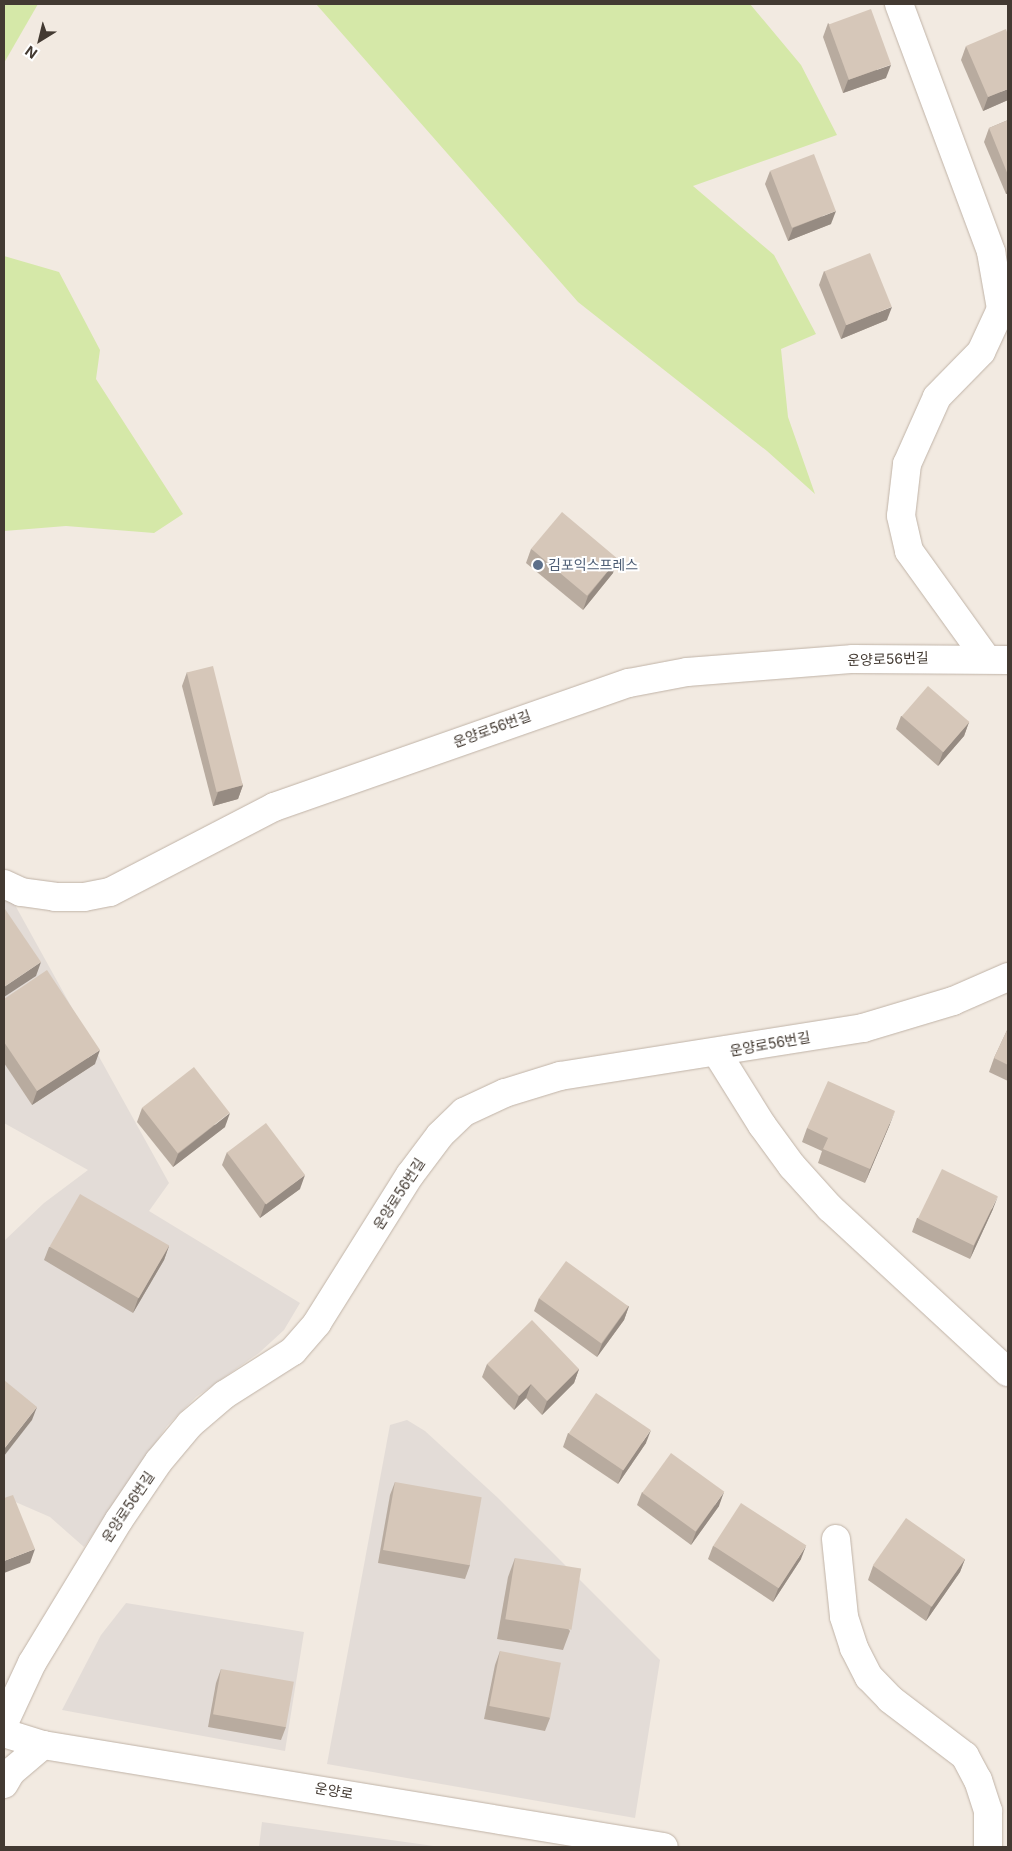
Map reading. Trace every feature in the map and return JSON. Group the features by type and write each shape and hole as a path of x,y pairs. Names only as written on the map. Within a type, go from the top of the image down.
{"street":[{"path":"899,4 990,252 1001,309 981,352 937,396 907,464 901,516 909,551 997,659"},
{"name":"운양로56번길","path":"4,884 21,892 54,897 84,897 110,892 274,808 629,683 687,672 754,666 853,660 997,659"},
{"name":"운양로56번길","path":"4,1723 32,1663 118,1520 159,1461 190,1424 224,1395 293,1350 317,1324 410,1175 440,1135 464,1112 505,1093 560,1076 717,1053 863,1028 953,1001 1008,977"},
{"path":"717,1053 762,1125 817,1194 1008,1372"},
{"path":"836,1539 844,1616 854,1648 869,1677 890,1699 965,1756 978,1780 988,1811 988,1847"},
{"name":"운양로","path":"4,1733 44,1745 664,1847"},
{"path":"4,1784 12,1772 44,1745"}],"shaded area":[{"path":"4,897 15,905 169,1183 149,1211 300,1303 284,1330 259,1353 196,1397 167,1426 84,1547 50,1517 4,1497 4,1241 44,1203 88,1170 4,1123"},
{"path":"407,1420 425,1431 498,1498 660,1660 635,1818 327,1764 390,1425"},
{"path":"126,1603 304,1632 285,1751 62,1710 101,1635"},
{"path":"262,1822 441,1847 259,1847"}],"green space":[{"path":"4,4 38,4 4,63"},
{"path":"316,4 750,4 801,65 837,135 693,186 774,255 816,334 781,349 788,417 815,494 767,451 578,302"},
{"path":"4,256 59,272 100,350 96,379 183,514 154,533 66,526 4,531"}],"building":[{"path":"871,9 891,64 849,80 829,24"},
{"path":"1006,29 1008,35 1008,89 988,97 966,46"},
{"path":"1008,120 1008,175 989,128"},
{"path":"814,154 836,211 792,228 770,171"},
{"path":"870,253 892,307 846,325 825,271"},
{"path":"562,512 618,559 587,596 531,549"},
{"path":"213,666 243,785 217,792 187,673"},
{"path":"928,686 970,722 943,752 902,716"},
{"path":"4,909 41,962 4,987"},
{"path":"47,970 100,1050 37,1091 4,1042 4,999"},
{"path":"1008,1028 1008,1065 994,1058"},
{"path":"194,1067 230,1113 178,1153 142,1108"},
{"path":"828,1081 895,1111 870,1169 823,1149 828,1138 807,1128"},
{"path":"266,1123 305,1175 266,1204 227,1152"},
{"path":"942,1169 998,1196 974,1246 918,1218"},
{"path":"80,1194 169,1246 139,1298 50,1247"},
{"path":"566,1261 628,1306 601,1343 539,1298"},
{"path":"532,1320 579,1369 547,1401 531,1384 519,1396 487,1364"},
{"path":"4,1380 37,1407 4,1449"},
{"path":"596,1393 651,1430 623,1471 569,1434"},
{"path":"671,1453 724,1492 696,1531 642,1493"},
{"path":"395,1482 482,1497 470,1565 383,1550"},
{"path":"13,1495 35,1549 4,1561 4,1498"},
{"path":"741,1503 806,1545 779,1588 713,1546"},
{"path":"906,1518 965,1559 932,1607 873,1566"},
{"path":"515,1558 581,1568 571,1630 505,1619"},
{"path":"500,1651 561,1663 550,1718 489,1706"},
{"path":"221,1669 294,1682 286,1727 213,1714"}],"place":[{"name":"김포익스프레스","path":"538,565"}]}
